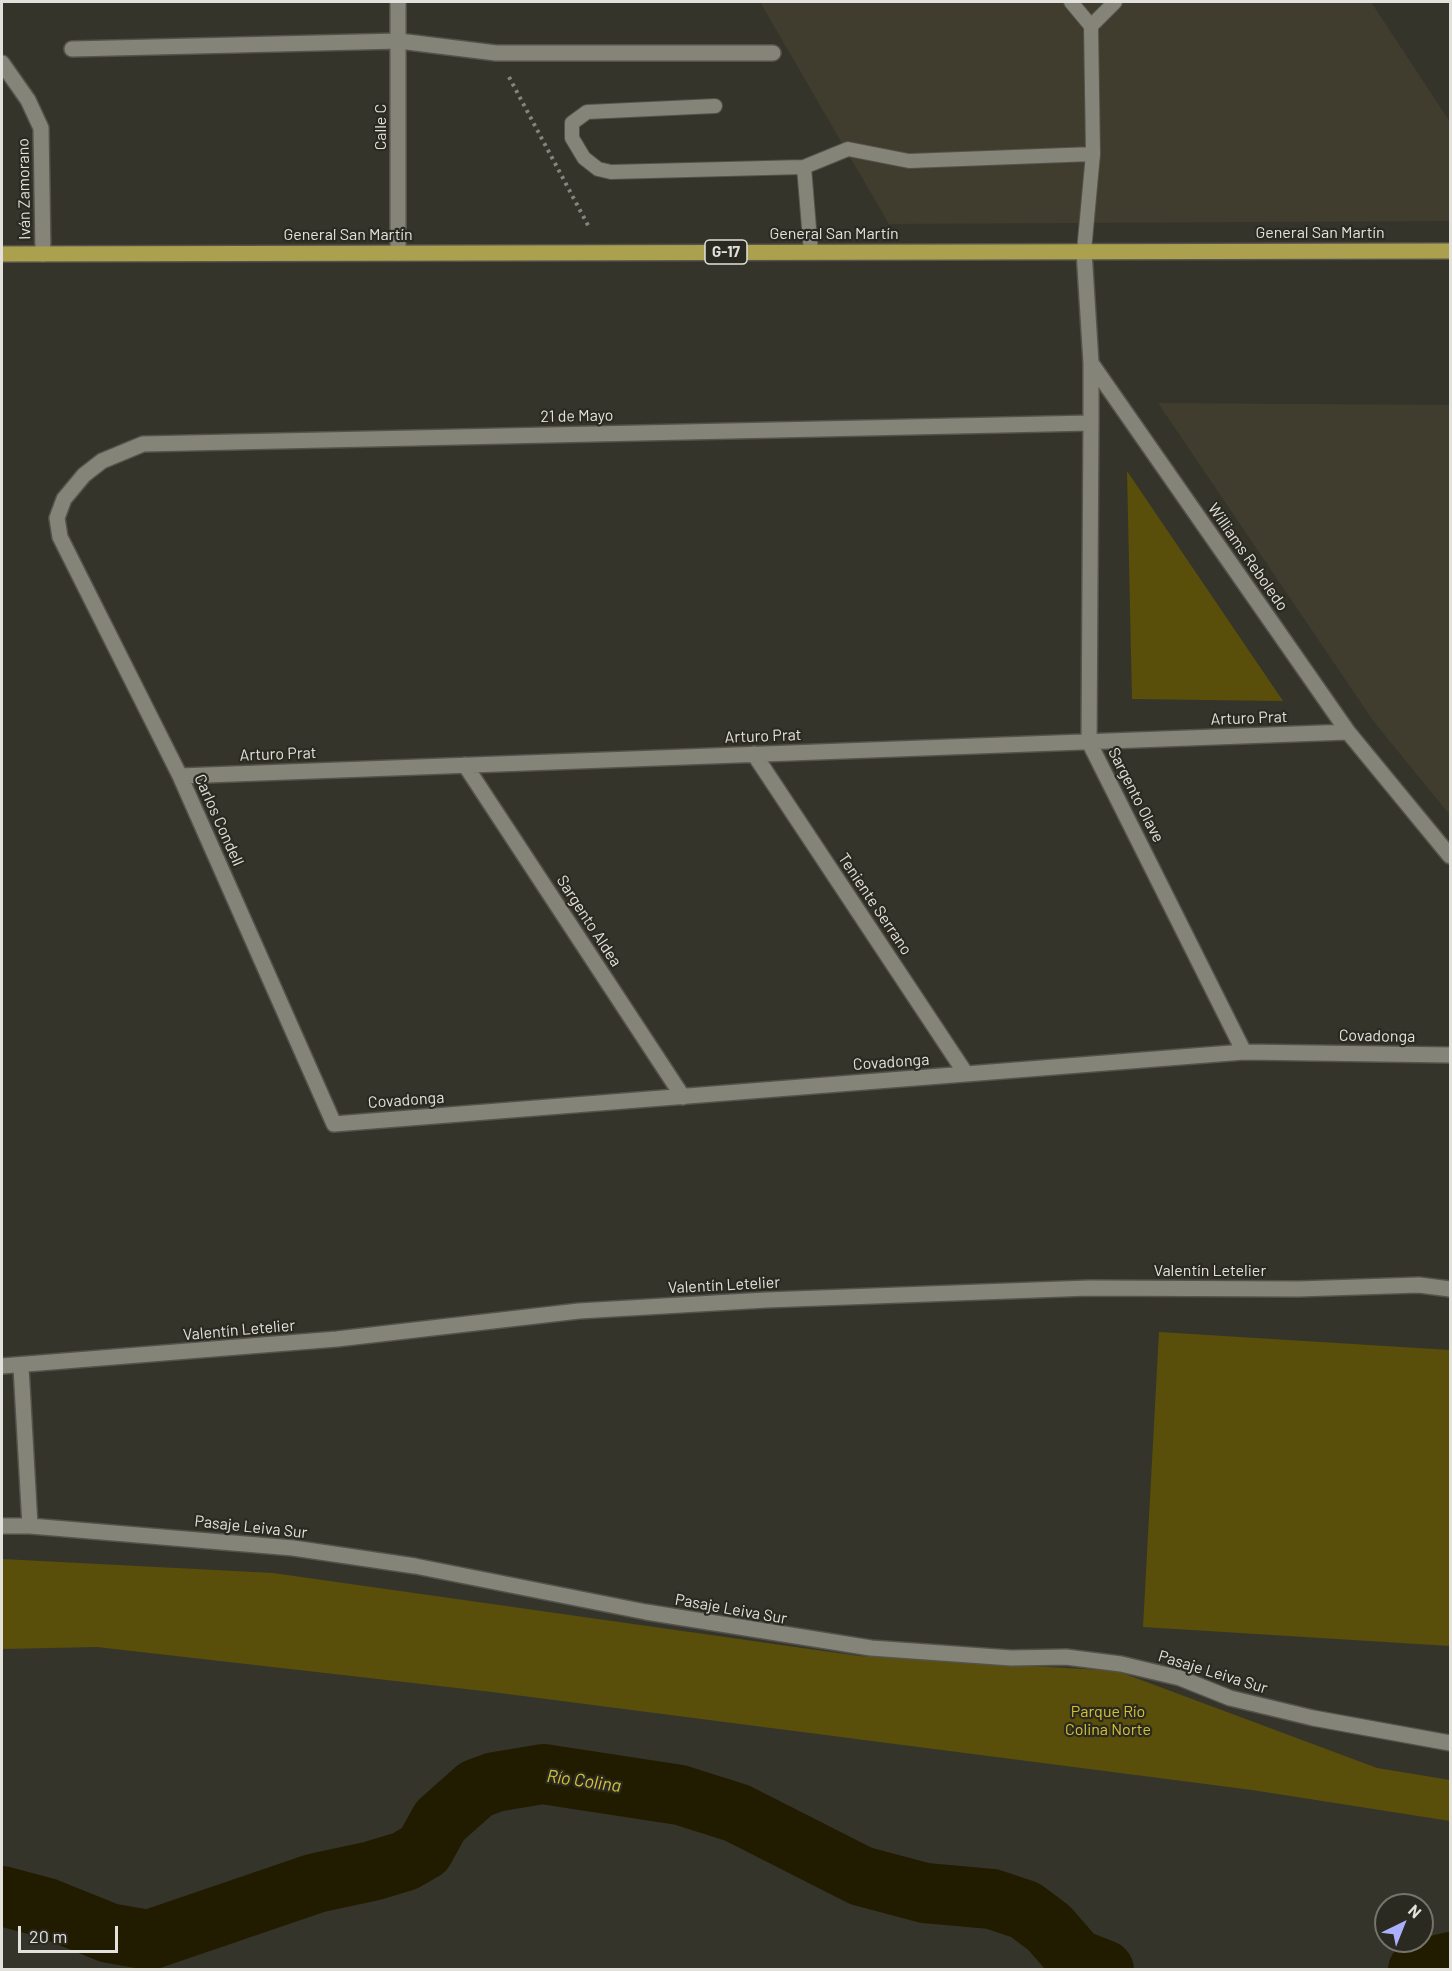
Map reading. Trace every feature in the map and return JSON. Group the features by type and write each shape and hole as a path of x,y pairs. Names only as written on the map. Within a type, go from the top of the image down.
{"main road":[{"name":"General San Martín","path":"2,254 1450,251"}],"street":[{"name":"Calle C","path":"398,2 398,253"},
{"path":"72,49 399,41 496,52 772,53"},
{"name":"Iván Zamorano","path":"2,63 28,100 41,128 43,254"},
{"path":"1084,251 1091,363 1091,423"},
{"name":"Williams Reboledo","path":"1091,363 1348,732 1450,856"},
{"name":"21 de Mayo","path":"60,537 57,518 64,499 84,475 102,461 143,444 1091,423"},
{"name":"Sargento Olave","path":"1091,423 1089,742 1244,1052"},
{"name":"Carlos Condell","path":"60,537 180,776 334,1124"},
{"name":"Arturo Prat","path":"180,776 1348,732"},
{"name":"Teniente Serrano","path":"754,754 966,1074"},
{"name":"Sargento Aldea","path":"465,765 683,1097"},
{"name":"Covadonga","path":"334,1124 1244,1052 1450,1055"},
{"name":"Valentín Letelier","path":"2,1366 21,1367 337,1339 579,1311 766,1300 1089,1288 1298,1289 1419,1286 1450,1289"},
{"path":"21,1367 30,1526"},
{"name":"Pasaje Leiva Sur","path":"2,1526 30,1526 293,1548 414,1566 646,1612 871,1648 1011,1658 1066,1657 1121,1664 1180,1678 1230,1698 1282,1711 1450,1743"}],"lane":[{"path":"1071,2 1091,26 1093,154 1084,251"},
{"path":"1091,26 1115,2"},
{"path":"715,106 587,112 572,123 572,138 584,158 598,169 611,172 804,167 848,149 909,161 1093,154"},
{"path":"804,167 811,252"}],"path":[{"path":"496,52 602,252"}],"shaded area":[{"path":"760,2 1371,2 1450,122 1450,221 889,224"},
{"path":"1158,403 1450,405 1450,815 1374,722"}],"green space":[{"path":"1127,471 1283,701 1132,699"},
{"path":"1159,1332 1450,1350 1450,1646 1143,1627"},
{"name":"Parque Río Colina Norte","path":"2,1559 273,1573 859,1656 1117,1671 1377,1768 1450,1780 1450,1821 1252,1790 492,1692 97,1647 2,1649"}],"waterway":[{"name":"Río Colina","path":"2,1896 47,1908 109,1933 149,1940 316,1883 405,1861 424,1850 440,1821 476,1789 495,1782 543,1774 680,1795 737,1813 861,1876 925,1893 992,1899 1025,1910 1049,1928 1076,1959 1104,1970"},
{"name":"Río Colina","path":"1418,1970 1450,1962"}]}
